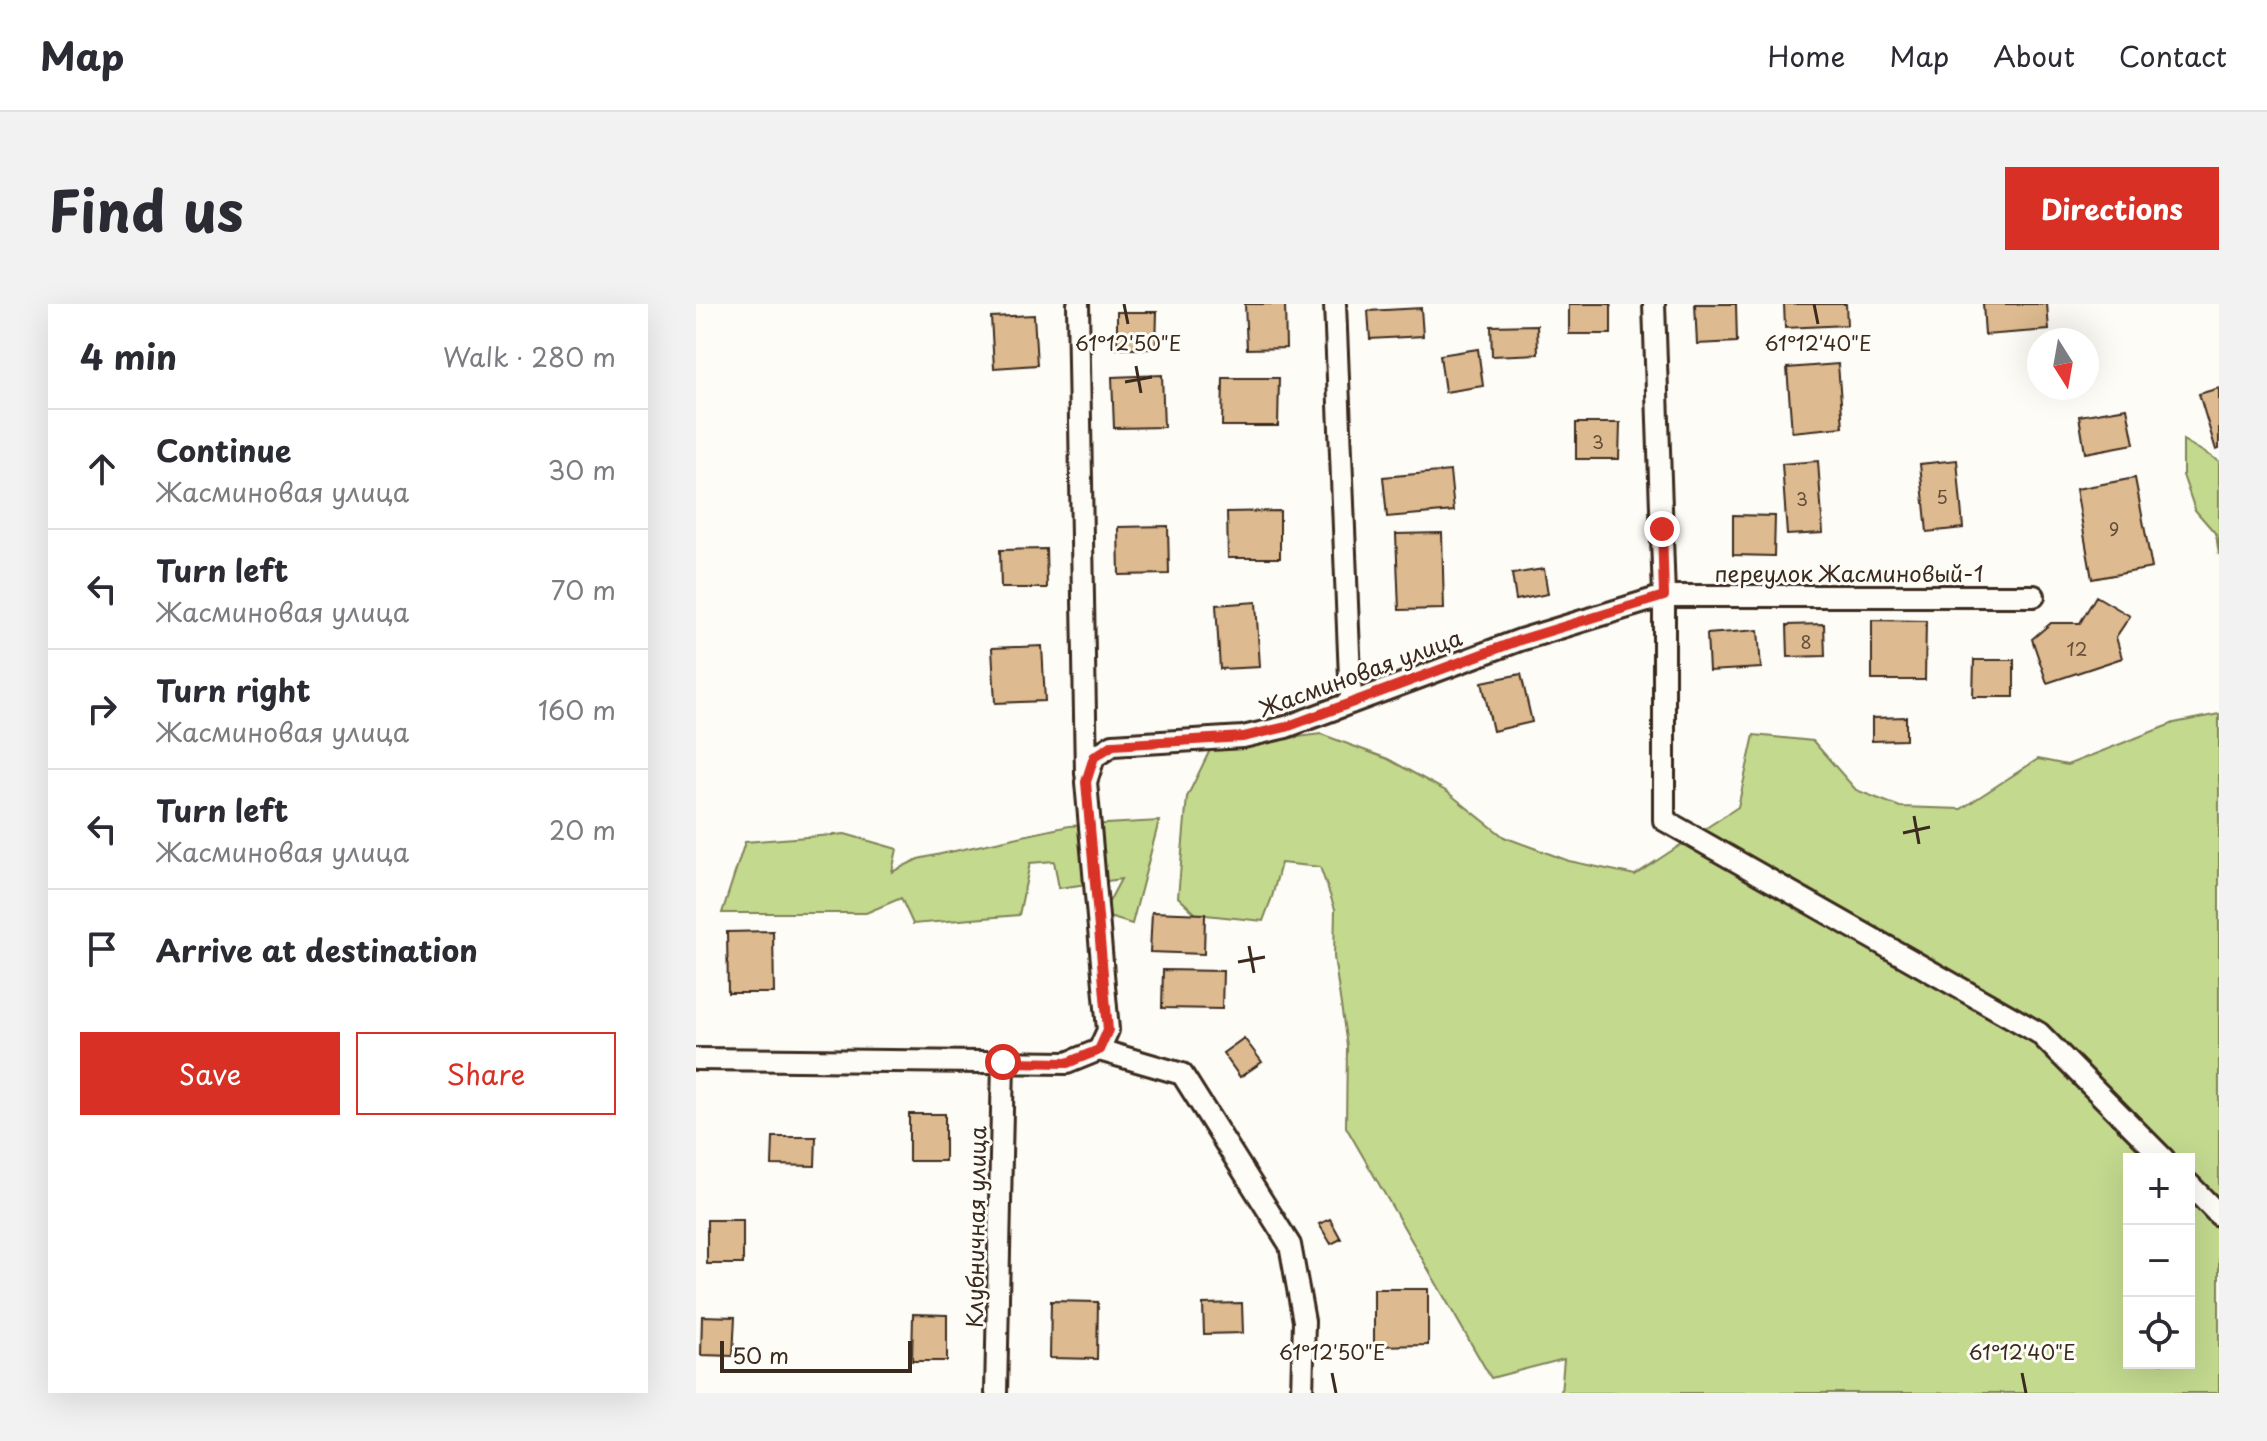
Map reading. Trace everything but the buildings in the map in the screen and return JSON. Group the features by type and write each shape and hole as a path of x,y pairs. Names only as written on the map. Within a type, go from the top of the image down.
{"street":[{"path":"1078,304 1086,782 1108,1030 1099,1050"},
{"path":"1335,304 1351,703"},
{"path":"1654,304 1664,596 1664,820 2039,1033 2158,1153"},
{"name":"Жасминовая улица","path":"1086,782 1094,757 1113,745 1243,737 1286,727 1520,640 1664,596"},
{"name":"переулок Жасминовый-1","path":"1664,596 2034,596"},
{"path":"696,1059 1067,1063 1099,1050 1182,1074 1290,1245 1304,1321 1302,1393"},
{"name":"Клубничная улица","path":"996,1393 1003,1062"},
{"path":"2195,1190 2219,1215"}],"green space":[{"path":"2183,440 2219,461 2219,555 2216,534 2195,510 2183,475"},
{"path":"2219,714 2219,1393 1561,1393 1564,1359 1491,1378 1346,1127 1347,1046 1334,957 1335,909 1320,867 1281,863 1263,921 1196,914 1178,897 1187,797 1211,748 1321,734 1388,759 1446,791 1504,837 1569,861 1635,875 1738,807 1754,735 1813,741 1856,790 1900,807 1961,809 2038,759 2067,765 2174,723"},
{"path":"1159,821 1132,924 1102,915 1121,879 1059,888 1054,861 1030,863 1019,915 913,924 901,898 866,913 722,913 745,842 845,834 897,849 892,872 918,859 1069,826"}],"route":[{"path":"1003,1062 1067,1063 1099,1050 1108,1030 1086,782 1094,757 1113,745 1243,737 1286,727 1520,640 1664,596 1662,529"}]}
